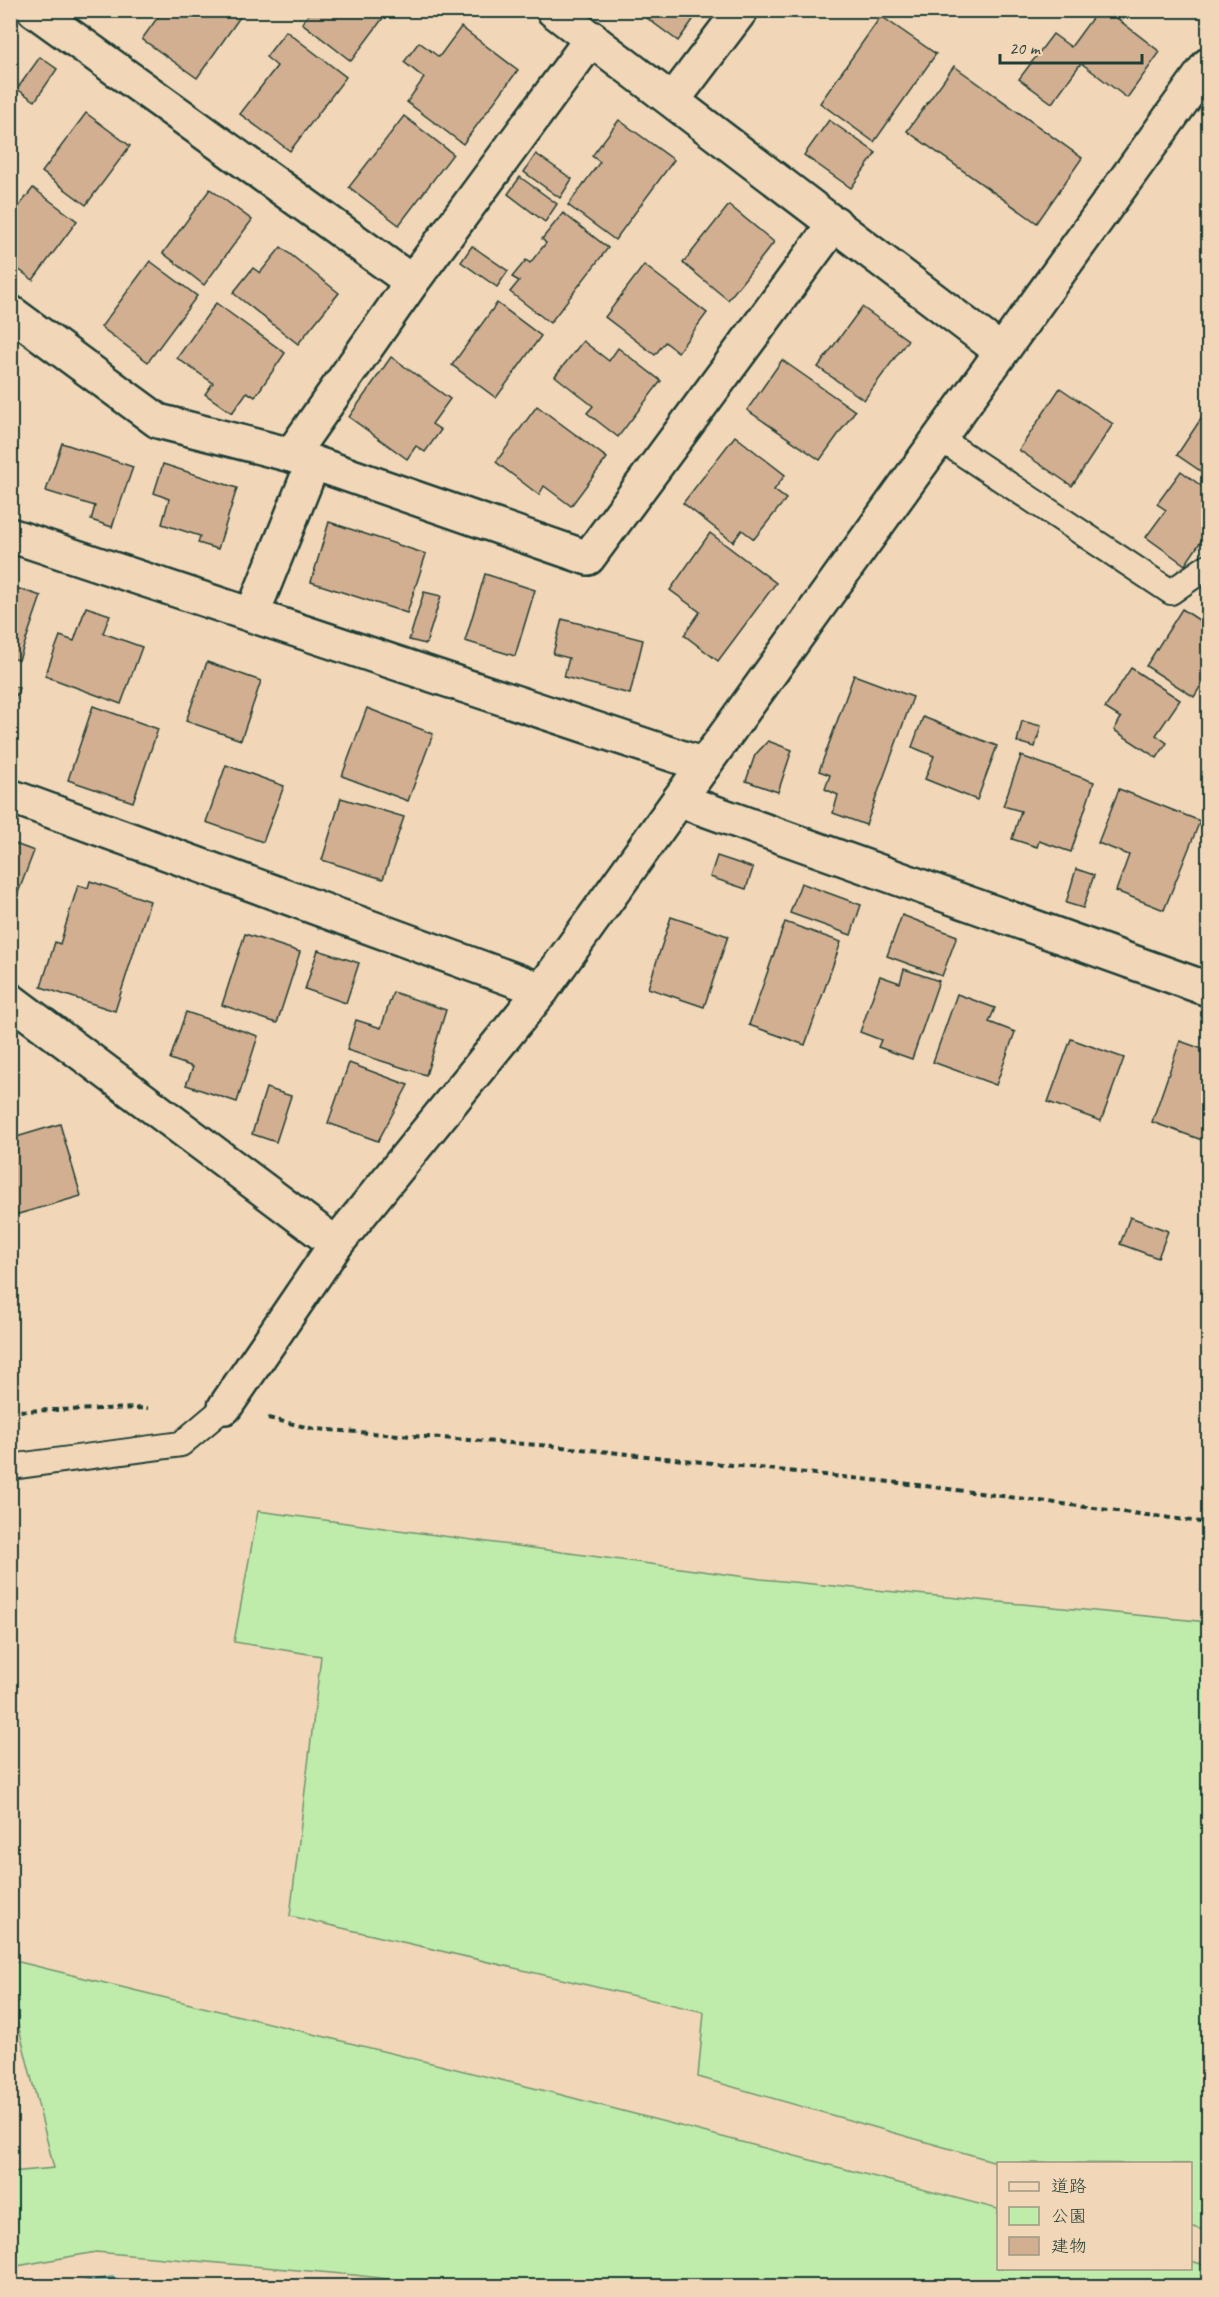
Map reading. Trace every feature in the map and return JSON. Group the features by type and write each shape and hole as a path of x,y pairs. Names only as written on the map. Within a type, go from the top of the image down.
{"street":[{"path":"34,10 412,282"},
{"path":"554,10 1001,351"},
{"path":"673,100 741,10"},
{"path":"252,615 302,459 412,282 592,38"},
{"path":"225,1407 336,1244 542,990 1209,65"},
{"path":"10,312 158,421 302,459 588,558 835,223"},
{"path":"10,535 704,765"},
{"path":"10,796 542,990"},
{"path":"679,800 1209,989"},
{"path":"10,1000 336,1244"}],"lane":[{"path":"939,438 1171,592 1209,566"},
{"path":"10,1467 181,1444 225,1407"}],"path":[{"path":"225,1407 314,1429 553,1446 918,1485 1209,1523"},
{"path":"10,1411 153,1408"}],"green space":[{"path":"258,1511 761,1579 1208,1622 1208,2232 1192,2226 1192,2162 997,2162 698,2077 704,2012 290,1916 321,1656 234,1642"},
{"path":"11,1960 554,2093 997,2209 997,2270 1192,2270 1192,2261 1208,2266 1208,2286 448,2286 354,2275 96,2252 11,2267 11,2172 54,2168 11,1997"}],"water":[{"path":"112,2277 140,2286 56,2286"}],"building":[{"path":"163,10 245,10 197,78 142,39"},
{"path":"312,10 389,10 351,61 302,23"},
{"path":"636,10 700,10 678,41"},
{"path":"1098,10 1106,10 1160,52 1127,98 1081,63 1052,103 1019,79 1053,34 1071,47"},
{"path":"881,16 936,54 874,142 820,103"},
{"path":"461,27 518,70 463,144 407,102 424,78 404,62 419,42 439,57"},
{"path":"286,31 346,77 290,151 240,114 277,66 266,57"},
{"path":"40,57 57,69 35,101 17,89"},
{"path":"954,66 1082,158 1037,223 907,131"},
{"path":"86,113 130,146 86,205 42,172"},
{"path":"404,116 453,154 399,225 349,187"},
{"path":"619,120 674,160 615,240 568,205 600,162 592,156"},
{"path":"829,120 876,153 851,188 804,155"},
{"path":"536,154 572,179 560,198 524,172"},
{"path":"520,177 557,204 545,222 508,194"},
{"path":"33,188 77,221 33,280 10,263 10,218"},
{"path":"210,189 252,220 204,285 163,253"},
{"path":"729,205 774,242 728,300 683,263"},
{"path":"563,213 608,248 550,323 510,292 519,281 512,277 526,260 530,263 546,243 542,239"},
{"path":"472,246 508,271 497,287 461,262"},
{"path":"281,247 339,293 298,344 233,293 253,268 260,273"},
{"path":"150,261 197,296 148,362 101,327"},
{"path":"644,265 707,313 678,352 665,342 655,355 605,317"},
{"path":"216,303 285,353 255,397 247,392 232,413 205,394 213,383 177,358"},
{"path":"497,303 541,336 496,398 452,365"},
{"path":"862,307 908,340 864,400 818,367"},
{"path":"583,341 609,361 618,348 661,381 618,437 587,413 593,406 555,376"},
{"path":"391,357 450,399 432,424 441,430 425,452 416,446 407,459 349,417"},
{"path":"782,360 855,411 820,460 747,410"},
{"path":"1060,388 1113,424 1072,486 1019,450"},
{"path":"537,406 607,458 571,506 544,486 539,495 496,462"},
{"path":"1208,408 1208,476 1177,455"},
{"path":"735,436 785,475 774,490 786,499 754,539 742,530 733,542 683,503"},
{"path":"62,443 133,467 112,527 91,520 95,506 46,491"},
{"path":"163,464 237,488 218,549 198,543 200,536 162,524 169,499 154,493"},
{"path":"1181,471 1208,491 1208,531 1185,565 1146,537 1166,510 1157,504"},
{"path":"329,522 426,554 407,613 311,582"},
{"path":"710,533 776,583 718,661 684,635 700,612 670,590"},
{"path":"485,574 535,590 515,656 465,641"},
{"path":"10,586 41,596 19,660 10,658"},
{"path":"424,592 441,596 426,644 409,640"},
{"path":"86,607 110,615 103,633 142,647 121,704 45,676 60,636 74,641"},
{"path":"1182,609 1208,626 1208,674 1194,697 1146,666"},
{"path":"562,619 643,640 630,694 564,677 569,658 553,654"},
{"path":"207,662 261,681 241,740 186,721"},
{"path":"1131,668 1180,700 1156,735 1167,743 1157,758 1114,730 1121,718 1105,708"},
{"path":"854,675 913,697 866,825 833,813 838,795 825,789 830,775 819,771"},
{"path":"10,685 19,688 10,712"},
{"path":"93,706 158,729 133,802 68,780"},
{"path":"367,708 433,734 408,801 342,776"},
{"path":"923,717 997,746 977,800 925,779 934,756 912,747"},
{"path":"1022,721 1041,726 1035,747 1017,742"},
{"path":"768,741 792,750 778,792 746,781 755,755"},
{"path":"1021,756 1094,782 1071,852 1039,841 1037,847 1012,839 1021,811 1003,806"},
{"path":"226,765 284,786 263,842 206,822"},
{"path":"1119,789 1200,821 1164,910 1116,891 1129,855 1098,843"},
{"path":"341,798 404,817 383,879 322,860"},
{"path":"10,842 34,851 10,914"},
{"path":"717,856 753,868 746,889 710,877"},
{"path":"1076,869 1094,875 1083,908 1066,903"},
{"path":"90,881 150,901 115,1011 41,987 55,942 60,944 78,885 88,888"},
{"path":"801,883 861,905 851,935 790,913"},
{"path":"902,915 957,936 942,976 887,956"},
{"path":"671,917 728,936 704,1007 648,988"},
{"path":"785,922 841,942 805,1045 749,1025"},
{"path":"245,934 300,952 277,1023 222,1005"},
{"path":"318,950 359,963 346,1003 305,989"},
{"path":"904,969 939,981 912,1059 878,1047 881,1040 860,1032 880,976 900,983"},
{"path":"393,992 446,1010 426,1075 347,1050 356,1020 381,1028"},
{"path":"957,994 995,1008 989,1022 1015,1032 996,1085 933,1062"},
{"path":"186,1012 258,1036 237,1102 186,1085 193,1067 170,1059"},
{"path":"1071,1039 1124,1058 1101,1121 1048,1102"},
{"path":"1180,1041 1208,1051 1208,1099 1204,1112 1208,1114 1208,1124 1202,1140 1152,1122"},
{"path":"349,1063 408,1085 378,1141 328,1123"},
{"path":"266,1088 291,1096 276,1142 252,1134"},
{"path":"60,1124 81,1196 15,1215 10,1199 10,1151 16,1150 13,1138"},
{"path":"1130,1217 1168,1231 1158,1258 1120,1244"}]}
